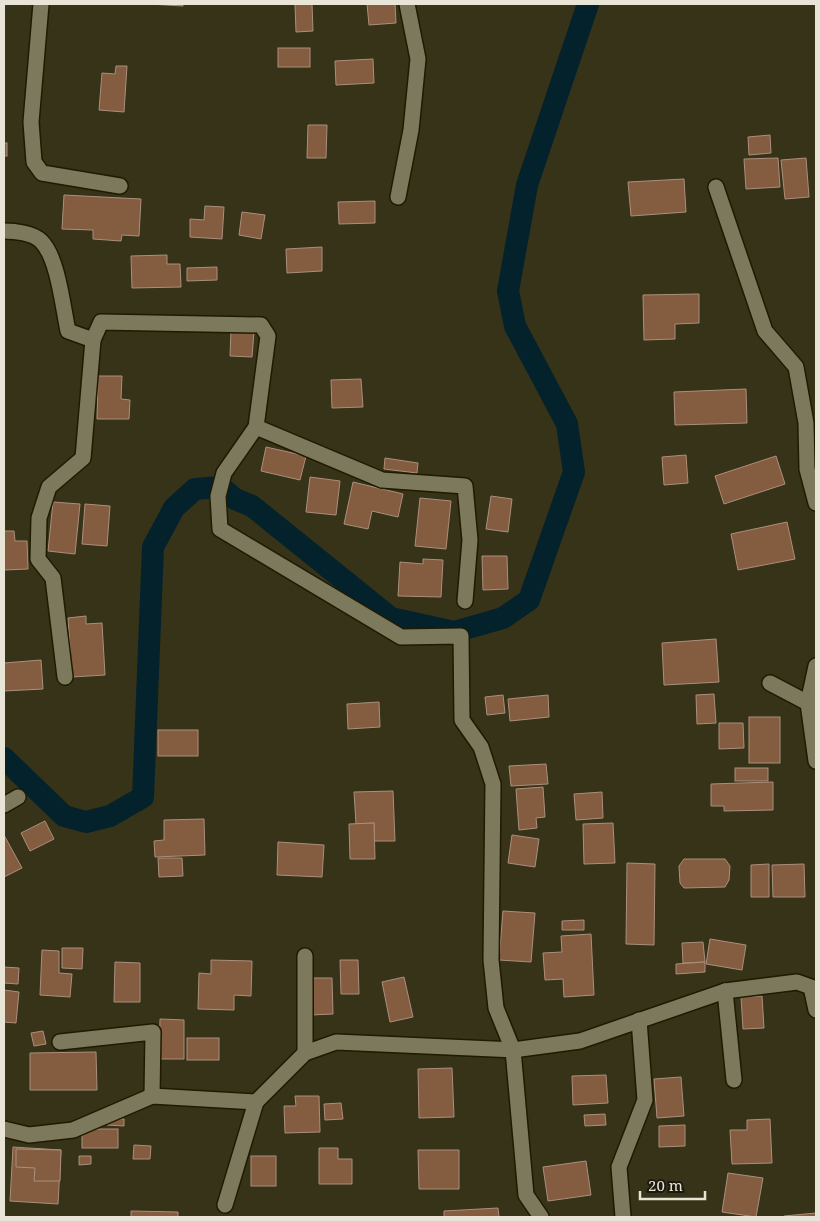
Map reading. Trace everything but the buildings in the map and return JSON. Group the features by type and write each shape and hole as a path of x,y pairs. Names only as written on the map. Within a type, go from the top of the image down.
{"street":[{"path":"41,4 31,122 34,162 42,173 120,186"},
{"path":"398,197 412,130 418,58 407,4"},
{"path":"716,187 765,331 796,367 806,423 807,469 816,503"},
{"path":"4,231 18,232 41,240 52,260 68,331 93,340"},
{"path":"65,677 53,578 38,559 39,518 49,488 83,458 93,340 101,322 261,325 268,336 256,427 224,473 218,496 220,529 401,637 460,636 462,720 481,747 493,784 490,960 496,1008 512,1050 526,1195 541,1217"},
{"path":"256,427 382,480 464,486 470,540 465,601"},
{"path":"816,666 808,703 816,761"},
{"path":"770,683 808,703"},
{"path":"4,805 18,797"},
{"path":"305,956 305,1053"},
{"path":"224,1205 256,1102 305,1053 336,1042 512,1050 580,1041 725,991 813,979 816,1010"},
{"path":"725,991 734,1080"},
{"path":"624,1217 619,1167 645,1100 639,1020"},
{"path":"60,1042 153,1032 152,1096"},
{"path":"4,1130 29,1135 73,1130 152,1096 256,1102"}],"waterway":[{"path":"4,758 64,816 86,822 110,816 143,797 153,547 174,508 195,489 221,487 235,499 252,506 391,618 454,632 503,618 529,600 574,472 567,424 515,326 508,291 527,185 588,4"}]}
